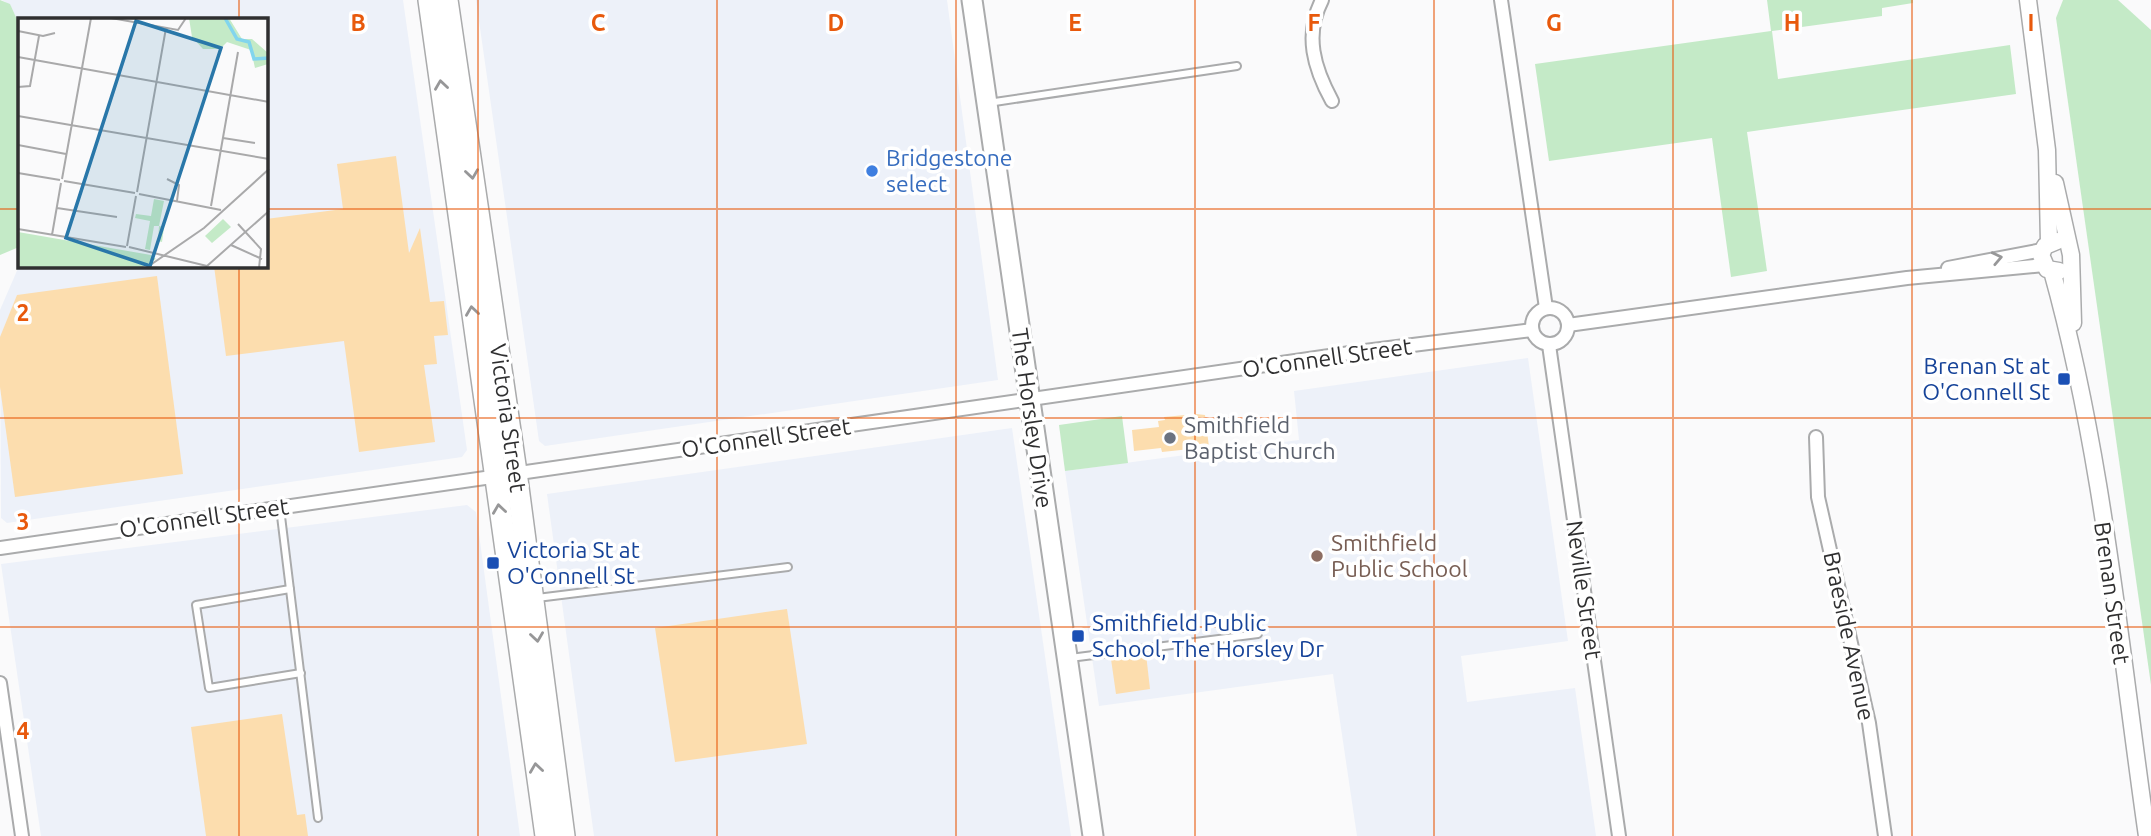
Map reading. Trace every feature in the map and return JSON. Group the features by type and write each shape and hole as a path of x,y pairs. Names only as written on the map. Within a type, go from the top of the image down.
{"main road":[{"name":"Victoria Street","path":"429,0 546,836"},
{"name":"Victoria Street","path":"447,0 516,472 565,836"},
{"name":"The Horsley Drive","path":"972,0 1093,836"}],"street":[{"path":"1322,0 1314,17 1312,46 1317,73 1332,101"},
{"path":"1501,0 1546,308"},
{"name":"Brenan Street","path":"2028,0 2047,150 2071,255 2074,350"},
{"name":"Brenan Street","path":"2047,150 2047,257 2074,350 2102,520 2147,836"},
{"path":"1568,325 2047,257 2066,268 2071,255 2059,241 2047,257"},
{"path":"1546,308 1560,311 1568,325 1564,338 1549,345 1540,342 1532,330 1533,318 1546,308"},
{"name":"O'Connell Street","path":"0,548 1357,352 1532,330"},
{"name":"Neville Street","path":"1549,345 1619,836"},
{"name":"Braeside Avenue","path":"1816,437 1818,497 1869,723 1885,836"},
{"path":"0,683 22,836"}],"lane":[{"path":"986,103 1237,66"},
{"path":"280,507 318,818"},
{"path":"532,599 788,567"},
{"path":"290,589 196,605 209,688 301,673"},
{"path":"1068,658 1258,634"}],"shaded area":[{"path":"2,0 403,0 467,450 462,457 7,523 1,518 0,310 18,268 268,268 268,18 18,18 18,22 10,5"},
{"path":"476,0 947,0 998,380 545,446 539,441"},
{"name":"Smithfield Public School","path":"1528,358 1568,641 1461,656 1467,702 1575,688 1596,836 1357,836 1333,674 1099,706 1065,471 1299,440 1294,391"},
{"path":"1012,428 1071,836 594,836 547,494"},
{"path":"467,505 476,512 520,836 41,836 1,564"}],"green space":[{"path":"0,0 10,4 18,22 18,247 0,255"},
{"path":"1767,0 1913,0 1913,3 1882,8 1882,16 1772,31 1778,79 2010,45 2016,94 1747,132 1767,271 1731,277 1712,138 1549,161 1535,64 1771,31"},
{"path":"2063,0 2118,0 2151,30 2151,685 2056,18"},
{"path":"1122,416 1128,463 1065,471 1059,425"}],"building":[{"path":"396,156 409,253 420,228 430,302 444,301 448,335 434,336 437,364 424,365 435,442 359,452 344,341 226,356 214,268 268,268 268,219 343,209 337,164"},
{"path":"157,276 183,474 15,497 0,387 0,337 17,295"},
{"name":"Smithfield Baptist Church","path":"1205,415 1209,447 1162,452 1161,448 1134,451 1132,430 1159,427 1158,421 1165,420 1164,417"},
{"path":"787,609 807,744 675,762 655,628"},
{"path":"1146,654 1150,689 1116,694 1111,659"},
{"path":"282,714 297,815 305,814 308,836 206,836 191,727"}],"place":[{"name":"Bridgestone select","path":"872,171"},
{"name":"Brenan St at O'Connell St","path":"2064,379"},
{"name":"Smithfield Baptist Church","path":"1170,438"},
{"name":"Smithfield Public School","path":"1317,556"},
{"name":"Victoria St at O'Connell St","path":"493,563"},
{"name":"Smithfield Public School, The Horsley Dr","path":"1078,636"}]}
